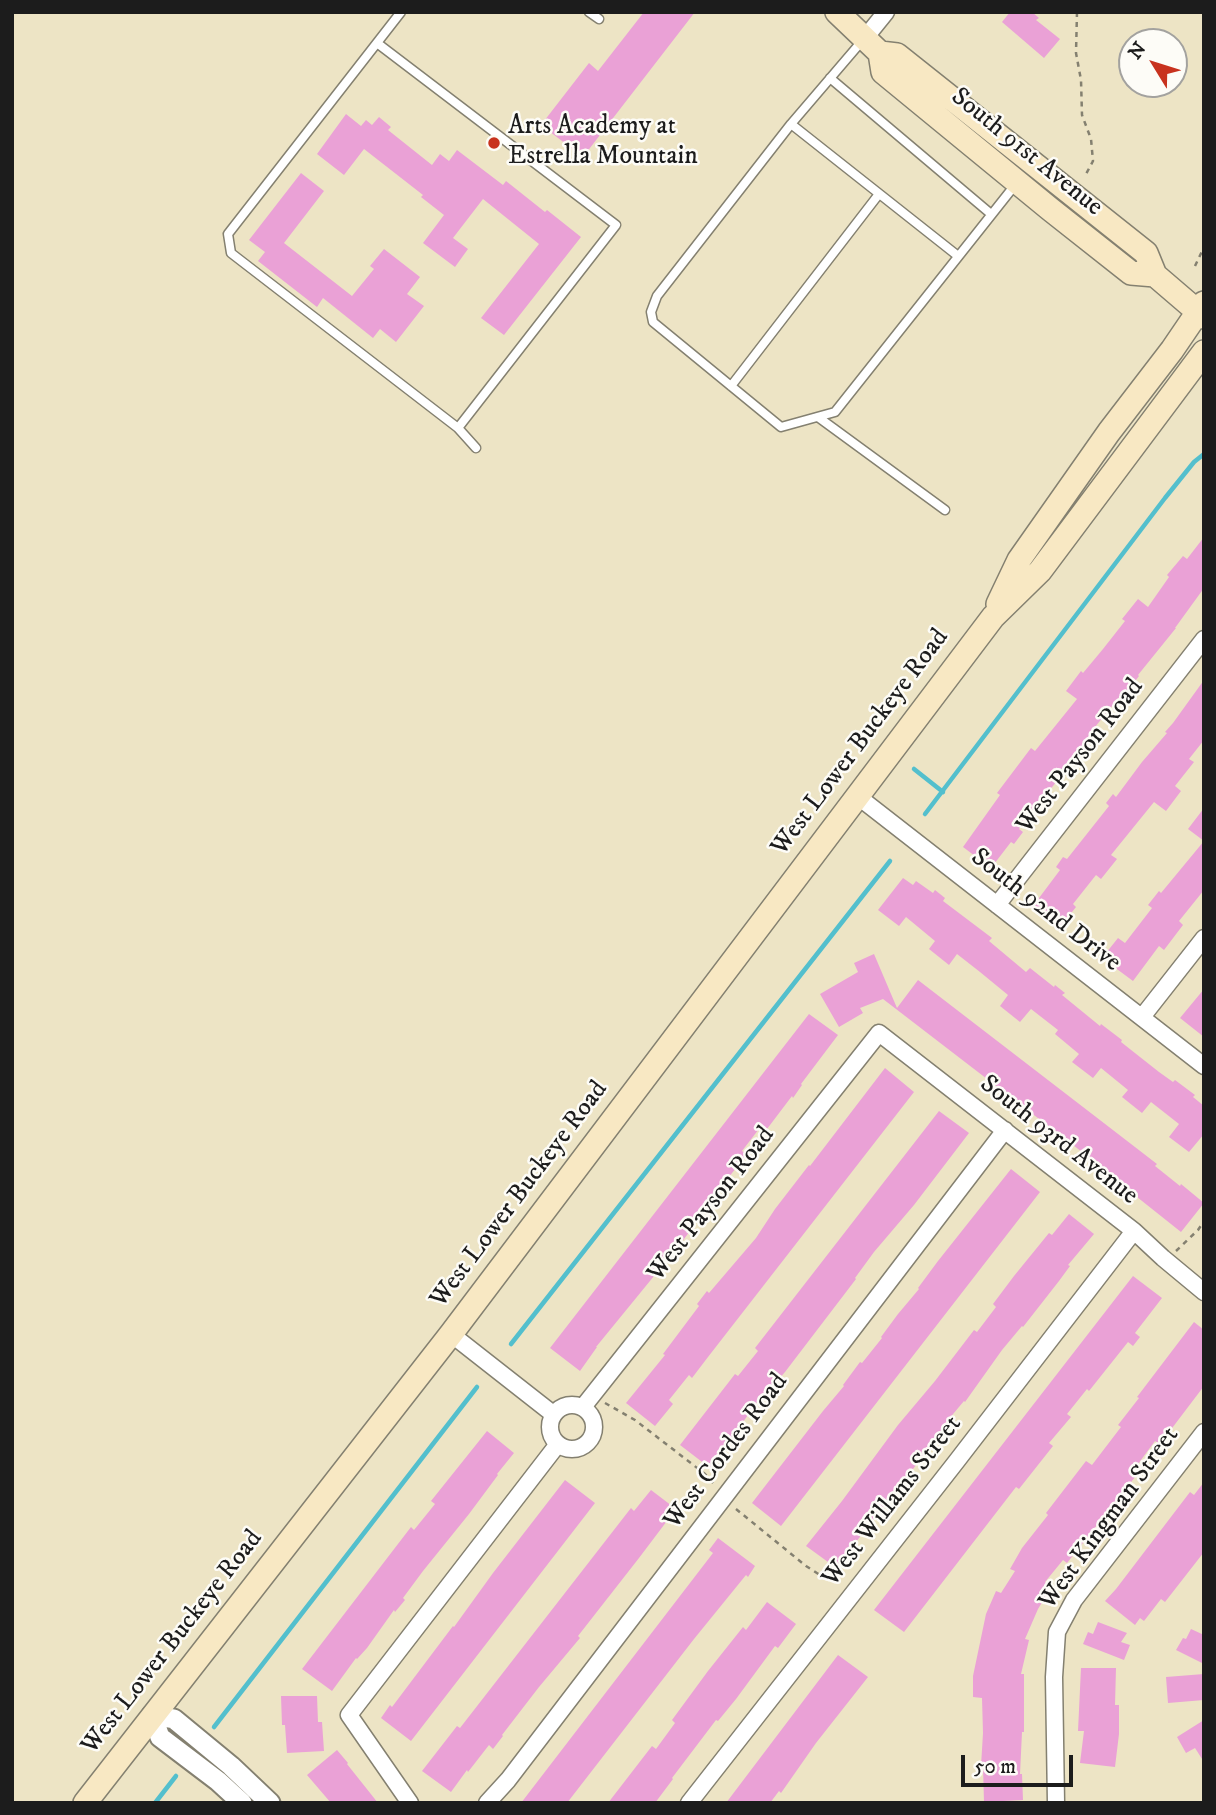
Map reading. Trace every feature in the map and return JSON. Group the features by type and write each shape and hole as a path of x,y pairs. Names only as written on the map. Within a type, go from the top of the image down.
{"main road":[{"name":"South 91st Avenue","path":"837,12 873,45 897,55 1146,253 1155,275 1202,311"},
{"name":"South 91st Avenue","path":"873,45 883,72 1017,182 1131,273 1155,275"},
{"name":"West Lower Buckeye Road","path":"993,617 1019,560 1109,432 1202,311"},
{"name":"West Lower Buckeye Road","path":"85,1803 451,1334 993,617 1040,571 1204,352"}],"street":[{"path":"873,45 886,12"},
{"name":"West Payson Road","path":"997,905 1204,639"},
{"name":"South 92nd Drive","path":"856,795 1204,1066"},
{"path":"1142,1017 1204,938"},
{"name":"West Payson Road","path":"588,1401 879,1033"},
{"name":"South 93rd Avenue","path":"879,1033 1134,1231 1204,1292"},
{"name":"West Cordes Road","path":"486,1803 508,1780 1004,1130"},
{"name":"West Willams Street","path":"689,1803 1134,1231"},
{"path":"451,1334 553,1414"},
{"path":"588,1401 594,1426 590,1440 579,1448 564,1448 550,1433 553,1414 570,1404 588,1401"},
{"name":"West Kingman Street","path":"1056,1803 1054,1677 1057,1632 1074,1600 1204,1432"},
{"path":"410,1803 349,1715 558,1444"},
{"path":"152,1715 160,1737 242,1803"},
{"path":"152,1715 174,1719 231,1766 270,1803"}],"lane":[{"path":"401,12 228,234 231,253 458,428 476,447"},
{"path":"589,12 599,19"},
{"path":"377,43 615,225 458,428"},
{"path":"873,45 830,78 792,124 657,296 651,312 653,322 781,426 835,412 1017,182"},
{"path":"830,78 991,214"},
{"path":"792,124 958,257"},
{"path":"732,386 879,194"},
{"path":"818,417 945,510"}],"path":[{"path":"1077,12 1076,52 1082,80 1082,115 1091,139 1093,161 1085,176"},
{"path":"1195,266 1204,247"},
{"path":"1167,1261 1204,1222"},
{"path":"588,1401 635,1420 705,1474 714,1485 727,1492"},
{"path":"715,1508 722,1514 732,1505 806,1566 843,1584 853,1592"}],"building":[{"path":"644,12 695,12 583,157 541,125 589,63 598,71"},
{"path":"1010,12 1032,12 1039,18 1036,20 1060,39 1044,58 1002,22"},
{"path":"346,114 361,126 366,120 372,125 379,117 391,127 388,130 432,165 440,154 449,161 457,150 503,185 506,181 581,237 504,335 481,318 539,244 483,199 453,238 468,249 455,267 423,243 444,215 421,197 423,195 364,149 344,175 317,154"},
{"path":"301,173 324,191 284,243 352,296 374,269 370,266 384,249 420,277 407,294 424,306 396,342 380,329 373,338 323,298 317,307 258,261 265,252 249,240"},
{"path":"1204,537 1204,588 1176,628 1123,697 1121,695 1095,727 1098,729 1019,829 1023,832 1014,844 1011,842 991,868 963,847 1000,795 997,793 1031,748 1035,751 1077,699 1066,691 1125,621 1122,619 1138,599 1148,607 1169,577 1167,575 1183,556 1187,559"},
{"path":"1204,680 1204,740 1189,759 1194,762 1175,786 1181,791 1166,811 1154,802 1111,855 1117,859 1101,879 1096,875 1073,904 1076,907 1060,927 1033,906 1060,870 1056,867 1063,857 1067,859 1109,806 1106,803 1113,794 1116,797 1167,733 1165,732"},
{"path":"1204,808 1204,841 1188,829"},
{"path":"1204,841 1204,890 1179,921 1183,925 1164,950 1159,946 1133,981 1102,958 1118,938 1125,943 1152,908 1148,905"},
{"path":"903,878 913,885 916,881 933,893 935,890 945,898 943,901 992,938 989,941 1026,972 1030,968 1054,987 1055,985 1065,993 1062,995 1100,1026 1101,1024 1122,1040 1121,1042 1159,1072 1195,1095 1193,1097 1204,1106 1204,1134 1189,1152 1169,1137 1179,1124 1151,1102 1142,1113 1122,1097 1128,1090 1101,1068 1093,1078 1072,1062 1079,1054 1055,1034 1058,1030 1031,1009 1020,1022 1000,1006 1008,995 980,972 957,954 949,965 929,949 935,941 906,917 899,926 878,910"},
{"path":"874,954 897,1008 918,980 1204,1203 1181,1232 1137,1197 1138,1195 883,999 860,1008 863,1013 839,1027 820,994 858,972 854,963"},
{"path":"1204,989 1204,1037 1180,1018"},
{"path":"809,1014 838,1035 793,1098 792,1096 767,1129 762,1125 742,1151 747,1154 580,1371 550,1348"},
{"path":"885,1068 914,1092 692,1378 689,1375 669,1400 673,1404 655,1426 626,1403 665,1355 663,1354 707,1291 709,1293 756,1238 775,1209"},
{"path":"939,1111 969,1133 874,1252 785,1372 765,1395 763,1394 710,1468 680,1445 735,1374 738,1376 758,1351 755,1348"},
{"path":"1011,1169 1040,1192 781,1526 752,1503"},
{"path":"1069,1214 1094,1234 1023,1327 1002,1350 965,1402 943,1426 945,1428 845,1556 848,1558 839,1570 806,1546 898,1425 974,1330 977,1332 1014,1276 1049,1233 1052,1235"},
{"path":"1133,1276 1162,1298 1135,1333 1140,1337 1133,1346 1128,1342 1067,1414 1071,1417 1049,1443 1053,1446 1019,1489 1016,1487 904,1632 874,1610"},
{"path":"1194,1322 1204,1330 1204,1386 1160,1444 1155,1441 1138,1464 1143,1467 1067,1563 1063,1560 1045,1582 1052,1586 1025,1639 1029,1640 1021,1674 1024,1674 1024,1732 1020,1774 1023,1800 984,1802 981,1766 982,1698 973,1697 973,1676 986,1614 996,1591 1001,1593 1015,1571 1010,1569 1022,1548 1048,1515 1046,1513 1086,1461 1092,1465 1121,1427 1118,1425 1139,1398 1137,1397"},
{"path":"487,1431 514,1453 423,1571 403,1598 405,1600 395,1612 394,1610 332,1691 302,1669 411,1527 414,1530 435,1504 431,1501"},
{"path":"565,1480 595,1503 411,1741 381,1718"},
{"path":"1204,1482 1204,1552 1165,1602 1161,1599 1144,1621 1140,1618 1135,1625 1105,1601 1190,1492 1194,1495"},
{"path":"651,1490 676,1509 493,1749 489,1745 451,1792 422,1771 457,1726 460,1728 631,1508 634,1511"},
{"path":"718,1538 755,1566 748,1577 746,1575 694,1639 567,1803 521,1803 713,1553 709,1550"},
{"path":"767,1602 796,1624 778,1648 775,1646 736,1699 718,1721 716,1720 655,1803 608,1803 652,1746 656,1749 675,1723 672,1720 708,1671 743,1627 746,1630"},
{"path":"1098,1622 1127,1633 1121,1642 1130,1645 1124,1660 1083,1644 1088,1632 1093,1634"},
{"path":"1191,1629 1204,1635 1204,1664 1176,1650"},
{"path":"838,1655 868,1677 781,1793 779,1791 770,1803 726,1803"},
{"path":"1081,1668 1116,1668 1115,1705 1119,1705 1119,1734 1115,1767 1080,1763 1084,1731 1078,1731"},
{"path":"1204,1674 1204,1700 1168,1703 1166,1677"},
{"path":"281,1696 317,1696 318,1722 322,1722 324,1751 287,1753"},
{"path":"1204,1720 1204,1762 1195,1748 1186,1753 1177,1737"},
{"path":"337,1750 378,1803 331,1803 307,1775"}],"waterway":[{"path":"925,814 1165,498 1194,462 1204,454"},
{"path":"914,769 943,792"},
{"path":"511,1344 890,861"},
{"path":"214,1727 477,1387"},
{"path":"155,1803 176,1776"}],"place":[{"name":"Arts Academy at Estrella Mountain","path":"494,143"}]}
